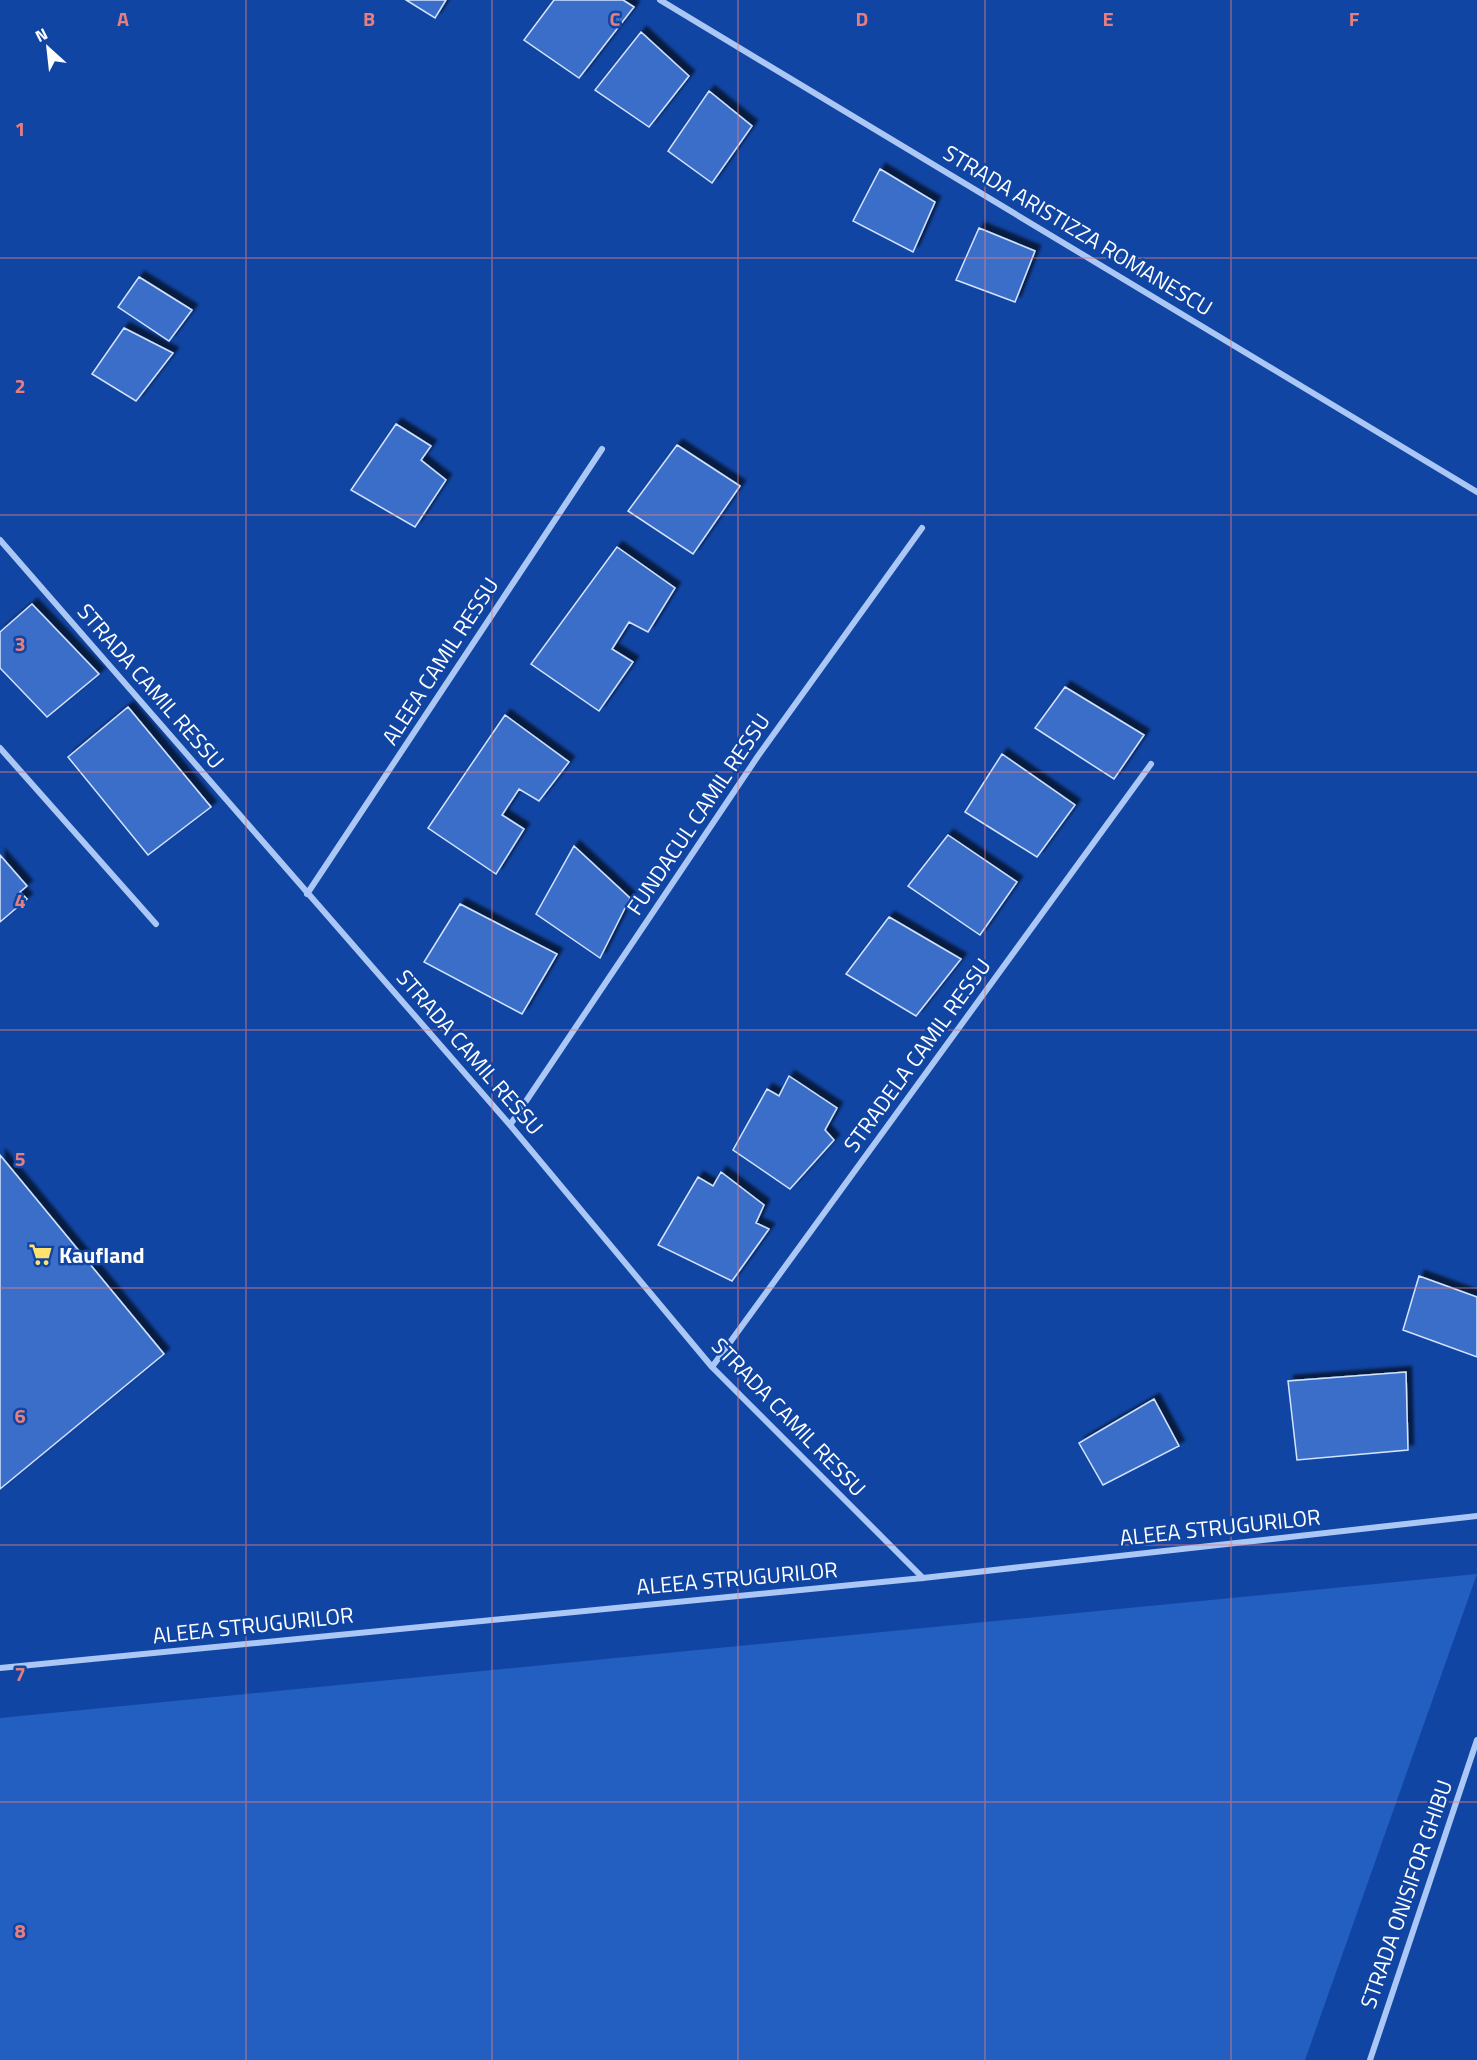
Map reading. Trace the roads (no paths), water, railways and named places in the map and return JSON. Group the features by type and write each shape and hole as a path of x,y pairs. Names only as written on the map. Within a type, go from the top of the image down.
{"street":[{"name":"STRADA ARISTIZZA ROMANESCU","path":"660,0 1477,492"},
{"name":"ALEEA CAMIL RESSU","path":"307,894 602,449"},
{"name":"FUNDACUL CAMIL RESSU","path":"510,1125 758,756 922,528"},
{"name":"STRADA CAMIL RESSU","path":"0,540 510,1125 712,1367 923,1578"},
{"path":"0,748 156,924"},
{"name":"STRADELA CAMIL RESSU","path":"712,1367 1151,764"},
{"name":"ALEEA STRUGURILOR","path":"0,1668 923,1578 1477,1516"},
{"name":"STRADA ONISIFOR GHIBU","path":"1370,2060 1477,1740"}],"place":[{"name":"Kaufland","path":"41,1255"}]}
